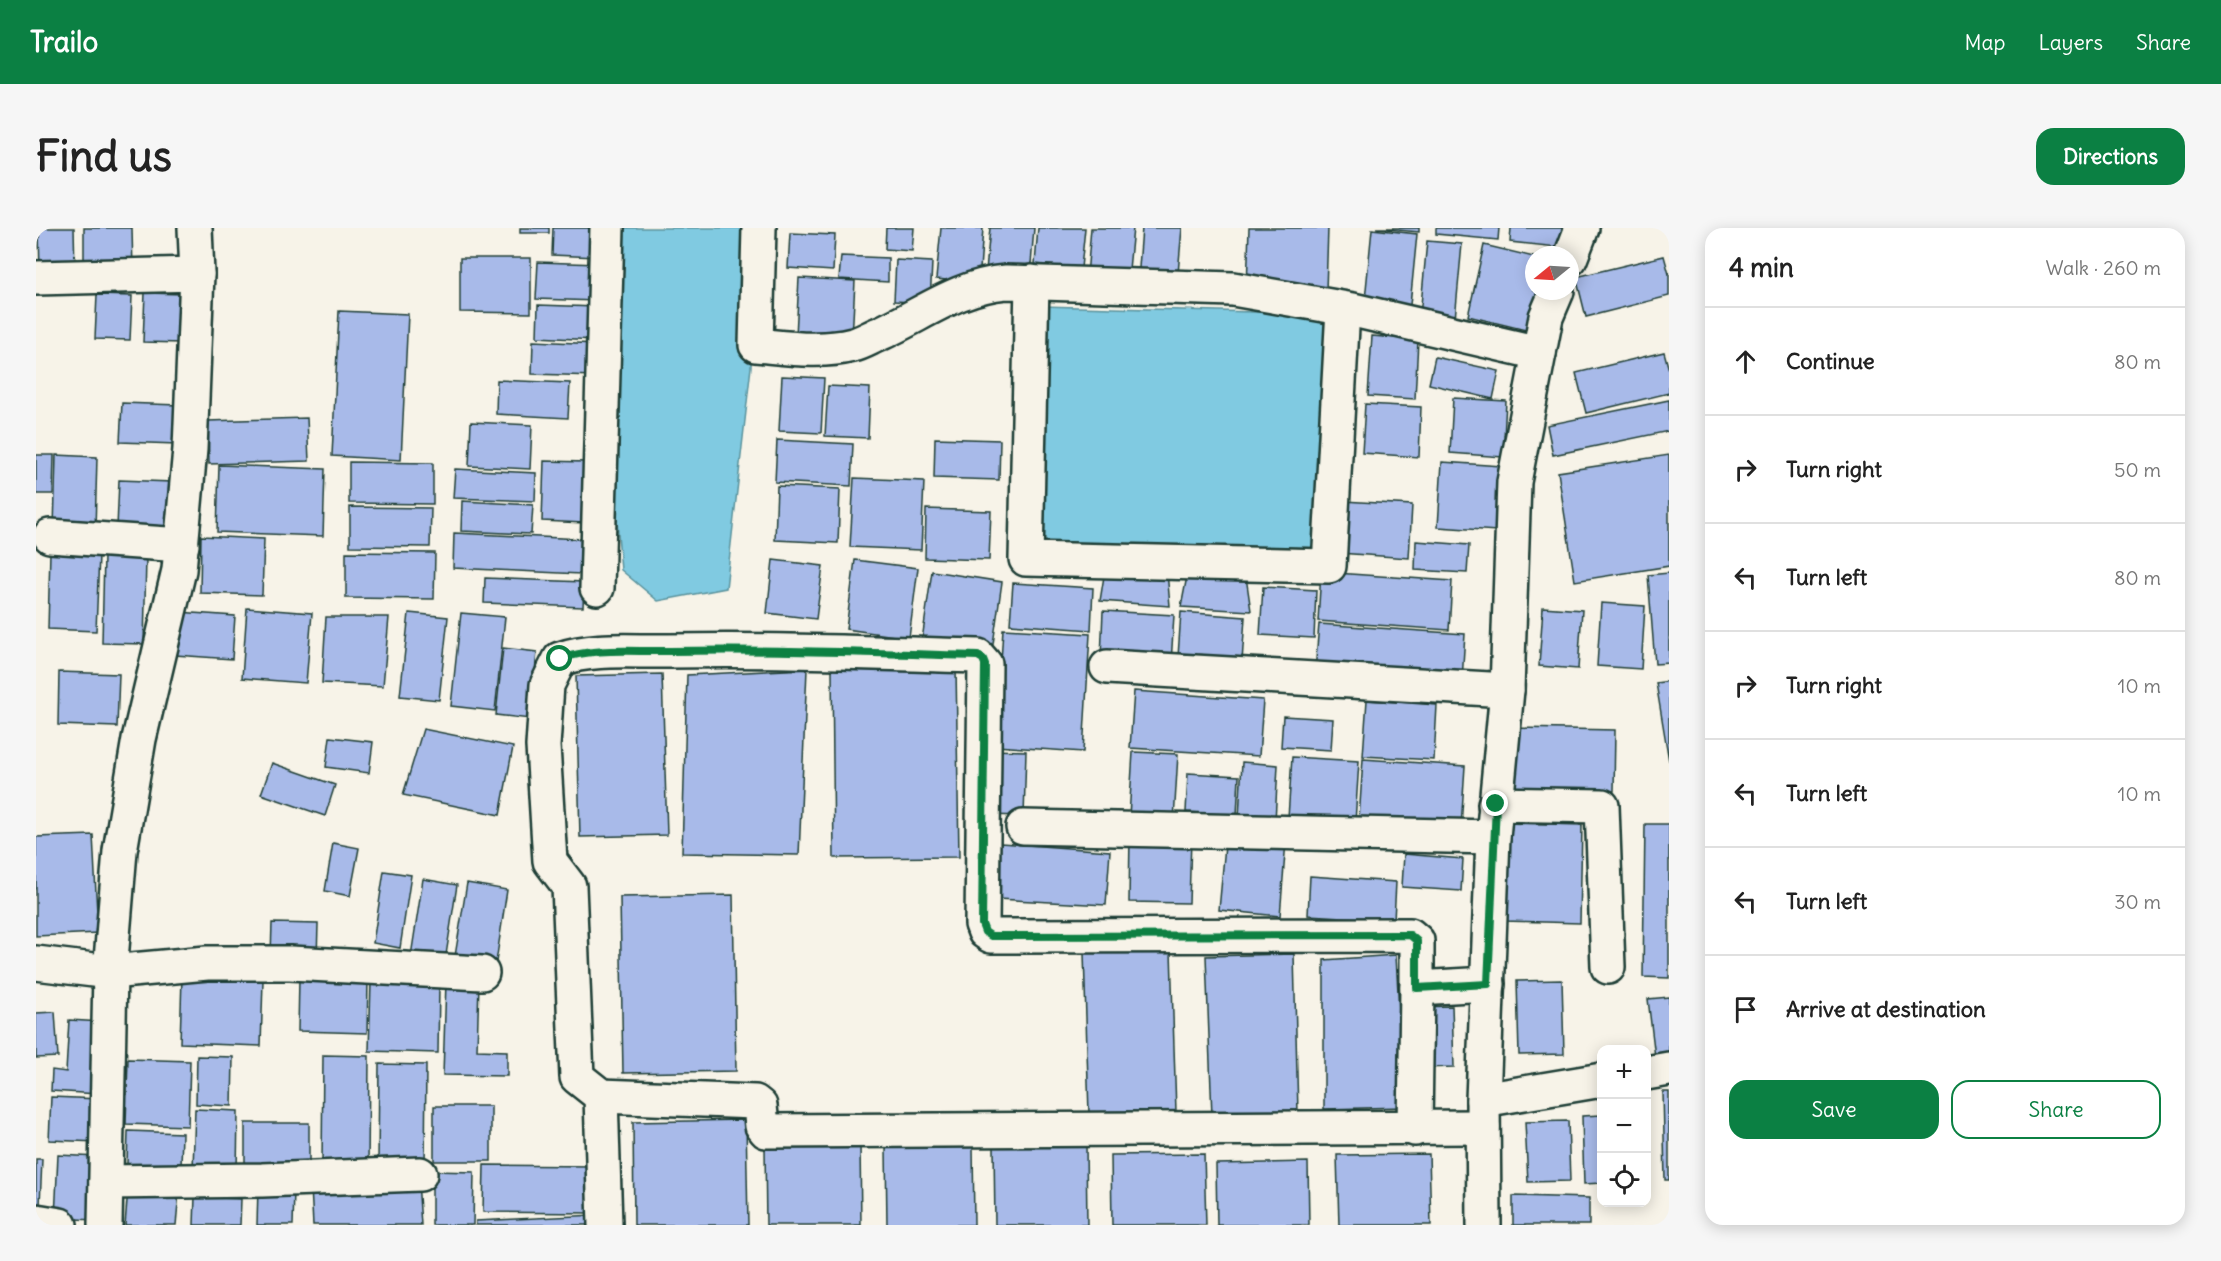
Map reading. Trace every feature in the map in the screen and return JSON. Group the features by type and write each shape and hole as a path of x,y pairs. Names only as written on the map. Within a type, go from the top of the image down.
{"street":[{"path":"105,1225 110,972 120,851 140,739 179,570 190,449 197,274 195,228"},
{"path":"597,588 607,228"},
{"path":"759,228 756,345 816,350 854,345 888,330 951,296 986,283 1032,282 1233,290 1342,309 1539,353"},
{"path":"1575,246 1582,228"},
{"path":"36,278 197,274"},
{"path":"1032,282 1026,559 1329,566 1342,309"},
{"path":"1484,1225 1483,1114 1493,837 1507,690 1514,482 1546,317 1553,300"},
{"path":"50,537 182,545"},
{"path":"1415,1129 1417,941 1410,935 991,936 985,932 982,924 985,664 978,656 750,649 599,651 560,659 547,685 543,746 550,861 569,886 577,1077 601,1096 756,1102 760,1106 762,1126 766,1131 943,1128 1415,1129 1483,1114 1597,1081"},
{"path":"1107,667 1507,690"},
{"path":"1496,804 1602,806 1608,967"},
{"path":"1023,827 1493,837"},
{"path":"36,963 110,972 207,963 290,963 482,973"},
{"path":"1417,988 1488,984"},
{"path":"1651,1072 1669,1069"},
{"path":"601,1096 605,1225"},
{"path":"106,1182 262,1180 420,1174"},
{"path":"36,1221 60,1225"}],"water":[{"path":"619,228 754,228 751,367 726,588 658,601 621,570 614,485"},
{"path":"1042,306 1325,314 1322,549 1030,550"}],"building":[{"path":"39,228 74,228 75,272 40,273"},
{"path":"84,228 132,228 133,273 84,274"},
{"path":"520,228 549,228 549,233 520,233"},
{"path":"553,228 598,228 597,257 552,255"},
{"path":"886,228 914,228 912,251 885,249"},
{"path":"941,228 983,228 979,283 936,279"},
{"path":"990,228 1034,228 1030,276 986,271"},
{"path":"1038,228 1085,228 1081,268 1035,264"},
{"path":"1091,228 1133,228 1128,280 1087,276"},
{"path":"1142,228 1182,228 1177,285 1138,281"},
{"path":"1249,228 1328,228 1326,291 1247,289"},
{"path":"1376,228 1419,228 1419,232"},
{"path":"1436,228 1499,228 1498,240 1436,234"},
{"path":"1511,228 1569,228 1567,246 1510,242"},
{"path":"1372,229 1417,234 1409,315 1364,310"},
{"path":"790,233 835,235 833,271 788,268"},
{"path":"1427,241 1462,244 1455,319 1420,316"},
{"path":"1484,245 1525,255 1525,300 1541,300 1534,332 1468,316"},
{"path":"841,256 888,258 888,282 839,279"},
{"path":"1664,256 1669,274 1669,296 1586,317 1579,289 1579,276"},
{"path":"460,258 531,258 531,313 460,312"},
{"path":"896,260 932,262 930,303 894,301"},
{"path":"538,262 599,264 598,301 536,299"},
{"path":"799,278 855,281 852,339 796,336"},
{"path":"145,293 183,294 182,343 143,342"},
{"path":"97,295 132,296 130,340 95,339"},
{"path":"538,305 597,307 595,340 537,337"},
{"path":"339,311 408,314 401,460 332,456"},
{"path":"1372,336 1418,340 1415,399 1368,396"},
{"path":"533,341 597,344 596,376 532,374"},
{"path":"1664,352 1669,370 1669,393 1586,413 1576,373"},
{"path":"1435,357 1499,371 1493,399 1429,384"},
{"path":"782,376 824,378 821,433 779,431"},
{"path":"497,380 570,383 568,418 496,414"},
{"path":"828,386 870,388 868,438 825,436"},
{"path":"1453,398 1506,401 1503,457 1450,453"},
{"path":"1669,400 1669,431 1553,455 1547,425"},
{"path":"122,403 178,405 177,444 120,442"},
{"path":"1365,404 1421,407 1419,457 1362,453"},
{"path":"307,418 309,461 209,464 208,421"},
{"path":"471,422 532,425 530,469 469,466"},
{"path":"935,438 1000,440 999,480 934,478"},
{"path":"777,440 853,444 851,486 775,482"},
{"path":"36,455 54,455 53,494 36,494"},
{"path":"56,455 97,457 95,530 54,529"},
{"path":"1669,455 1669,566 1575,581 1558,472"},
{"path":"544,461 586,462 584,523 542,521"},
{"path":"349,462 433,463 433,504 349,503"},
{"path":"1442,462 1502,466 1497,531 1438,527"},
{"path":"219,465 325,469 323,536 217,532"},
{"path":"455,469 536,473 535,501 453,498"},
{"path":"854,478 924,481 921,550 850,547"},
{"path":"119,480 172,482 171,529 117,528"},
{"path":"777,486 840,489 838,543 775,540"},
{"path":"462,501 533,505 531,534 461,531"},
{"path":"1343,501 1412,505 1409,558 1339,553"},
{"path":"350,507 431,508 430,547 350,546"},
{"path":"926,509 991,511 989,560 925,558"},
{"path":"454,533 583,539 581,574 453,568"},
{"path":"201,536 264,539 262,595 200,593"},
{"path":"1416,541 1469,545 1467,573 1415,570"},
{"path":"50,552 99,554 96,631 48,629"},
{"path":"346,552 435,553 434,599 346,598"},
{"path":"104,556 146,558 144,644 102,643"},
{"path":"773,560 823,566 816,619 767,613"},
{"path":"855,560 918,568 909,638 846,629"},
{"path":"1105,570 1167,572 1170,606 1100,601"},
{"path":"932,571 1002,582 992,651 922,640"},
{"path":"1188,571 1246,577 1251,611 1181,607"},
{"path":"1321,572 1452,581 1449,630 1318,621"},
{"path":"1669,573 1669,663 1655,664 1648,575"},
{"path":"485,578 584,582 583,607 484,603"},
{"path":"1013,583 1093,588 1091,630 1010,624"},
{"path":"1263,587 1316,590 1314,638 1260,635"},
{"path":"1601,603 1645,606 1641,669 1597,666"},
{"path":"1543,607 1582,610 1578,669 1539,666"},
{"path":"247,608 312,613 306,683 242,678"},
{"path":"1103,611 1174,615 1171,663 1101,658"},
{"path":"178,612 235,616 232,659 175,655"},
{"path":"1181,612 1245,617 1242,662 1178,657"},
{"path":"409,613 448,617 439,700 400,696"},
{"path":"461,613 505,617 495,711 451,706"},
{"path":"326,617 389,617 383,686 322,683"},
{"path":"1319,624 1465,634 1462,680 1315,671"},
{"path":"1003,629 1090,634 1083,752 996,746"},
{"path":"503,648 537,652 530,719 496,715"},
{"path":"956,668 959,857 834,858 832,669"},
{"path":"807,669 799,855 682,853 687,675"},
{"path":"59,672 119,674 117,727 58,725"},
{"path":"662,674 667,835 580,837 576,676"},
{"path":"1669,681 1669,761 1656,683"},
{"path":"1134,691 1263,700 1259,756 1130,748"},
{"path":"1367,700 1437,705 1434,760 1363,756"},
{"path":"1283,716 1333,719 1331,750 1281,747"},
{"path":"1512,728 1615,730 1614,791 1511,789"},
{"path":"423,729 513,747 500,815 403,795"},
{"path":"330,737 373,742 369,773 326,767"},
{"path":"990,750 1026,751 1024,816 988,815"},
{"path":"1133,752 1178,754 1174,820 1129,817"},
{"path":"1292,757 1359,761 1355,822 1288,818"},
{"path":"1363,759 1465,766 1461,827 1359,820"},
{"path":"1242,762 1278,765 1275,821 1239,818"},
{"path":"272,763 335,785 325,816 261,794"},
{"path":"1188,773 1239,776 1237,815 1186,812"},
{"path":"1505,823 1582,825 1580,923 1503,921"},
{"path":"1645,824 1669,824 1669,978 1643,977"},
{"path":"93,835 98,933 36,936 36,837"},
{"path":"1226,835 1286,841 1280,916 1219,910"},
{"path":"1130,836 1191,838 1189,903 1129,902"},
{"path":"333,843 359,848 350,896 325,891"},
{"path":"1000,843 1110,851 1106,905 997,899"},
{"path":"1404,854 1463,859 1461,891 1402,887"},
{"path":"384,871 411,875 400,948 373,943"},
{"path":"1310,876 1396,882 1394,920 1308,915"},
{"path":"423,879 457,885 445,961 411,956"},
{"path":"467,883 507,890 496,962 455,956"},
{"path":"733,895 736,1071 623,1073 620,897"},
{"path":"272,923 318,924 317,958 271,956"},
{"path":"1171,951 1176,1112 1089,1114 1084,953"},
{"path":"1294,954 1298,1114 1212,1116 1206,956"},
{"path":"1396,955 1404,1107 1324,1109 1324,960"},
{"path":"182,977 263,980 261,1046 180,1043"},
{"path":"299,978 368,980 367,1033 298,1031"},
{"path":"1562,980 1564,1054 1519,1055 1517,981"},
{"path":"371,982 439,984 438,1053 369,1051"},
{"path":"446,982 479,983 477,1050 507,1051 507,1076 443,1075"},
{"path":"1669,997 1669,1055 1655,1057 1648,999"},
{"path":"1452,1006 1454,1067 1422,1068 1421,1007"},
{"path":"55,1012 58,1057 36,1058 36,1013"},
{"path":"69,1020 102,1022 98,1094 51,1091 52,1070 66,1072"},
{"path":"323,1055 369,1056 368,1166 322,1165"},
{"path":"197,1056 233,1057 232,1106 196,1104"},
{"path":"128,1059 190,1061 188,1126 126,1124"},
{"path":"379,1064 426,1065 425,1165 378,1164"},
{"path":"1663,1092 1669,1092 1669,1180 1665,1180"},
{"path":"51,1097 100,1099 98,1142 49,1140"},
{"path":"434,1106 491,1106 491,1161 434,1161"},
{"path":"195,1109 238,1111 237,1171 193,1169"},
{"path":"1597,1115 1597,1183 1584,1184 1582,1116"},
{"path":"746,1120 748,1225 634,1225 633,1122"},
{"path":"1568,1121 1570,1181 1528,1182 1525,1122"},
{"path":"245,1123 309,1123 309,1165 245,1165"},
{"path":"128,1131 182,1133 181,1166 127,1164"},
{"path":"860,1145 861,1225 766,1225 765,1147"},
{"path":"973,1146 974,1225 887,1225 886,1147"},
{"path":"1086,1146 1087,1225 995,1225 994,1147"},
{"path":"1204,1154 1206,1225 1112,1225 1111,1155"},
{"path":"1429,1154 1431,1225 1339,1225 1337,1155"},
{"path":"58,1155 98,1157 95,1220 55,1218"},
{"path":"36,1159 42,1159 40,1205 36,1205"},
{"path":"1308,1162 1309,1225 1217,1225 1216,1164"},
{"path":"484,1165 594,1166 593,1213 483,1212"},
{"path":"432,1171 474,1172 473,1225 432,1225"},
{"path":"418,1181 421,1225 313,1225 311,1187"},
{"path":"128,1188 179,1192 176,1225 125,1225"},
{"path":"258,1188 294,1190 293,1225 257,1225"},
{"path":"1513,1196 1589,1198 1589,1225 1513,1225"},
{"path":"195,1197 241,1199 240,1225 194,1225"},
{"path":"596,1215 597,1225 476,1225 476,1221"}],"route":[{"path":"560,659 599,651 750,649 978,656 983,659 985,664 982,924 985,932 991,936 1410,935 1417,941 1417,988 1488,984 1496,804"}]}
